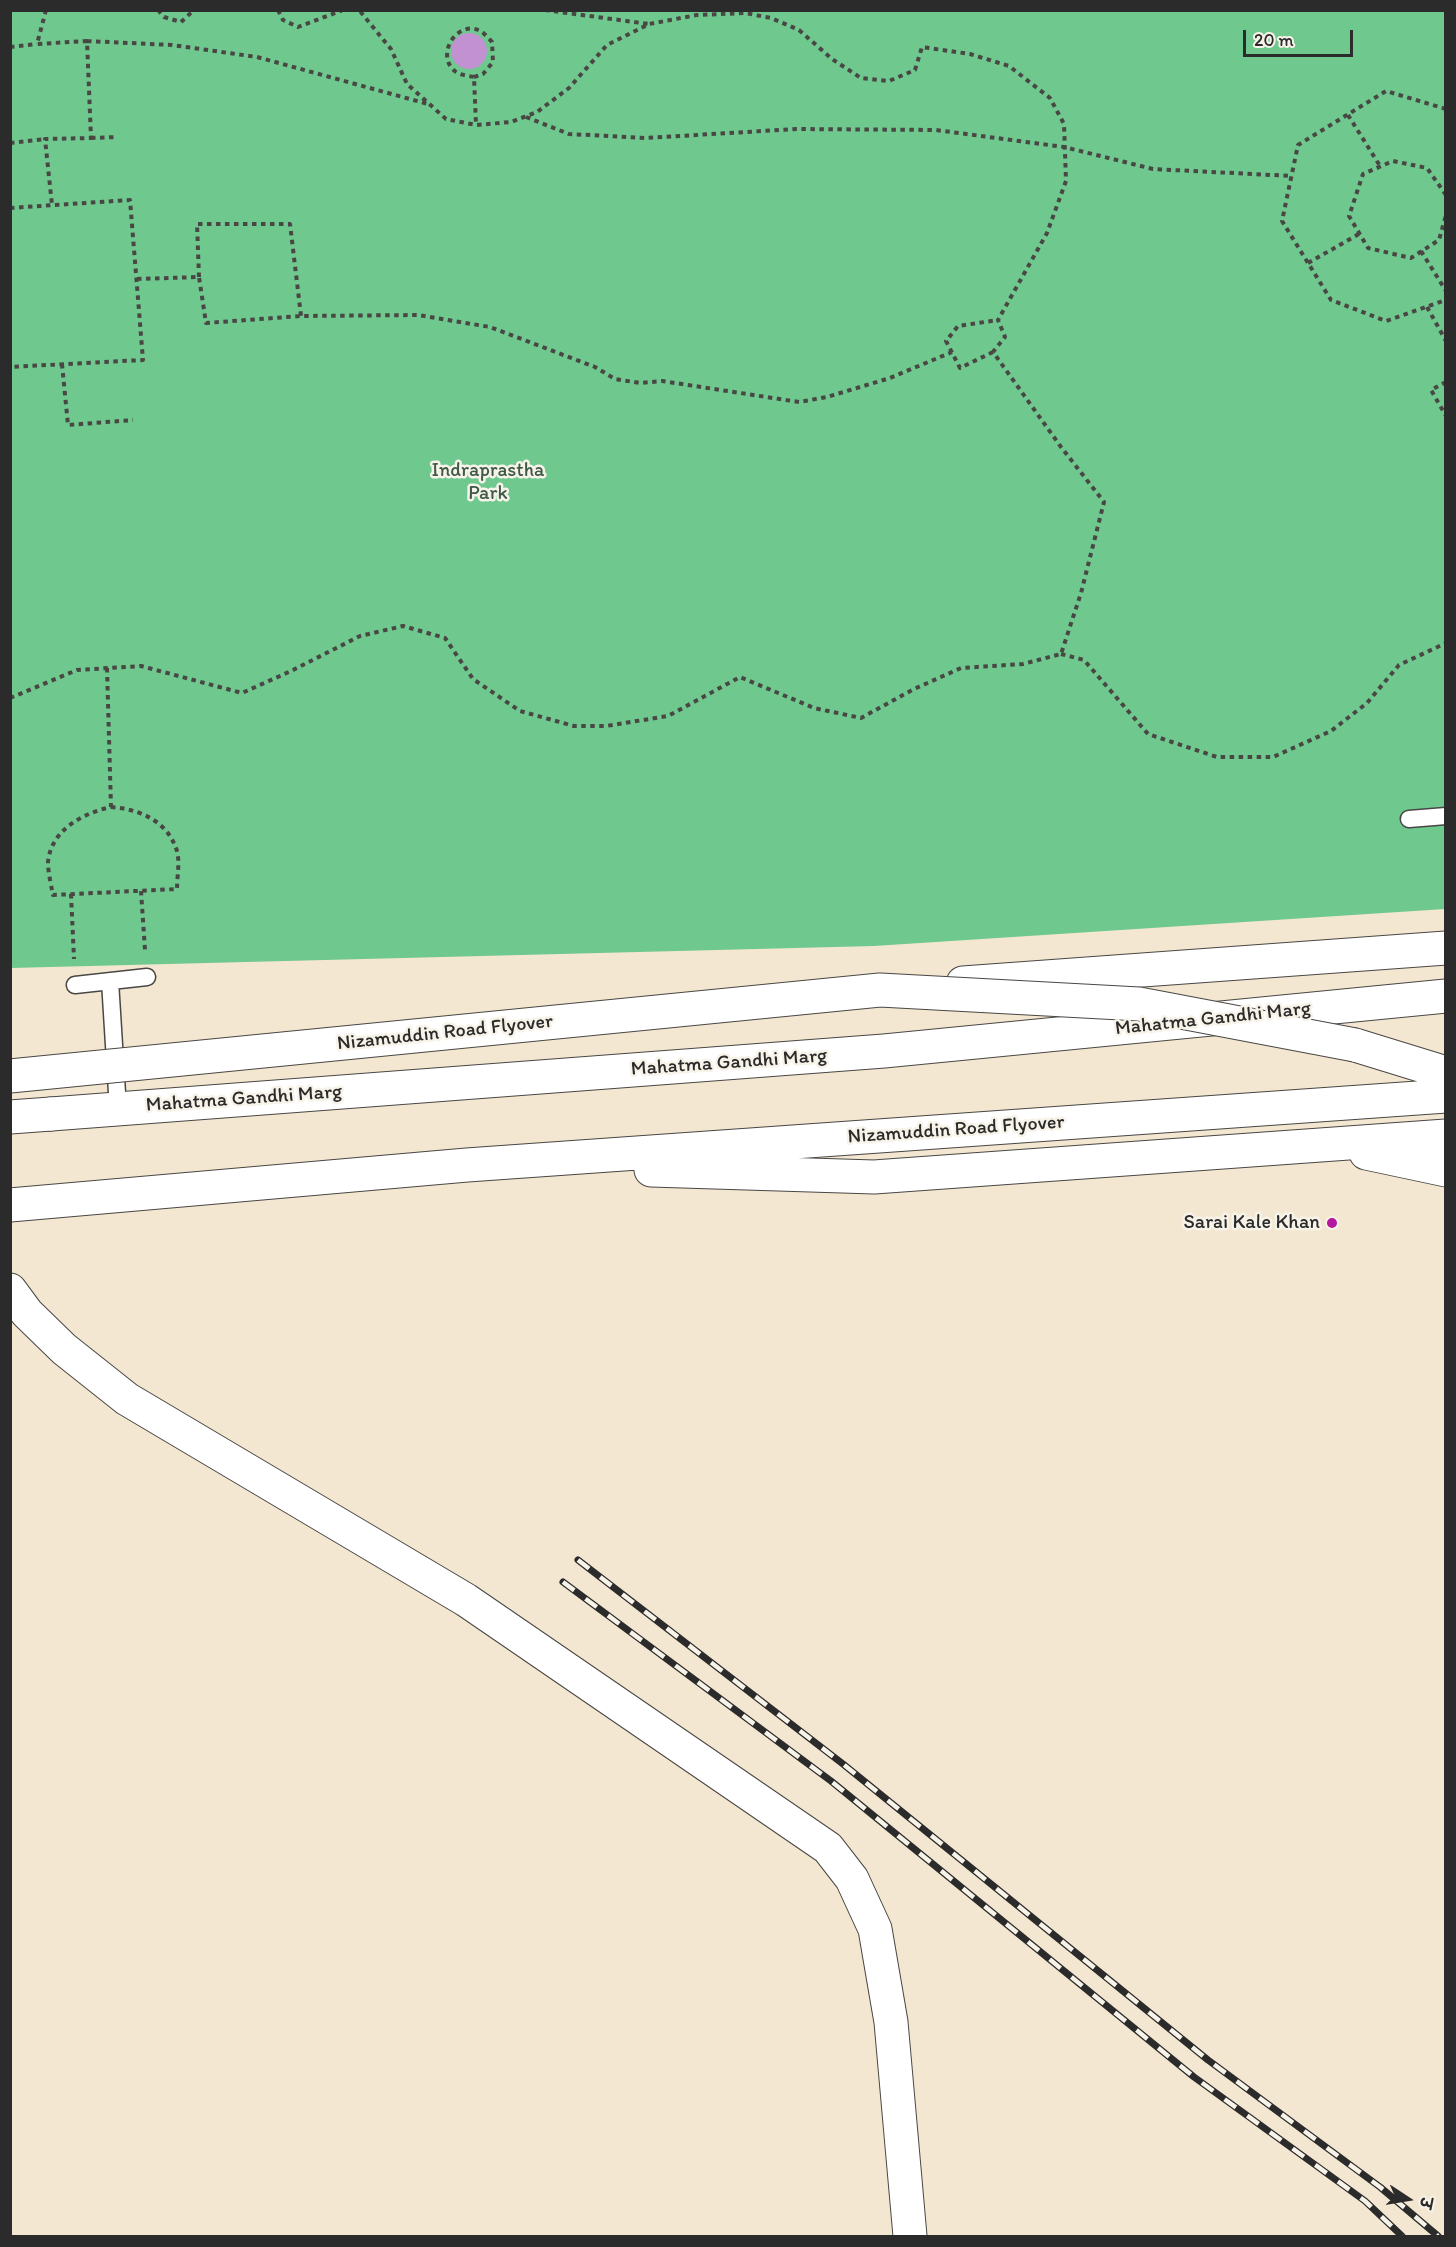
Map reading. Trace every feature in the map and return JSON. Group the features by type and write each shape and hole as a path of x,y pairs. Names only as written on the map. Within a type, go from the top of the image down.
{"main road":[{"path":"880,990 1446,948"},
{"path":"880,990 1139,1004 1355,1045 1446,1073"},
{"name":"Nizamuddin Road Flyover","path":"10,1076 880,990"},
{"name":"Mahatma Gandhi Marg","path":"10,1117 884,1051 1446,996"},
{"name":"Nizamuddin Road Flyover","path":"467,1165 1446,1096"},
{"path":"10,1205 467,1165 874,1177 1446,1137"},
{"path":"1329,1144 1446,1170"},
{"path":"10,1290 27,1312 64,1349 127,1399 466,1600 828,1848 852,1879 875,1929 891,2022 910,2236"}],"lane":[{"path":"1408,819 1446,816"},
{"path":"75,984 147,977"},
{"path":"110,981 118,1109"}],"path":[{"path":"37,44 46,10"},
{"path":"158,10 164,17 181,22 194,10"},
{"path":"278,10 283,20 298,27 343,10"},
{"path":"359,10 391,49 407,84 446,119 476,125 512,122 537,112 569,88 607,45 649,24 697,15 745,13 771,18 799,30 832,59 861,78 889,81 915,70 922,47 970,54 1009,66 1050,98 1064,124 1065,181 1047,233 998,320"},
{"path":"545,10 649,24"},
{"path":"471,29 481,31 492,42 493,62 483,74 474,77 456,73 447,61 447,46 458,32 471,29"},
{"path":"87,41 91,138"},
{"path":"10,47 87,41 172,45 257,57 429,104"},
{"path":"474,77 476,125"},
{"path":"1446,109 1386,91 1298,145 1282,222 1331,300 1386,321 1446,300"},
{"path":"1348,115 1380,166"},
{"path":"526,116 569,134 646,138 796,129 936,130 1064,147 1153,169 1292,176"},
{"path":"10,142 118,137"},
{"path":"45,139 52,205"},
{"path":"1446,195 1427,168 1393,161 1363,174 1349,216 1368,249 1411,258 1439,240 1446,214"},
{"path":"1440,187 1446,184"},
{"path":"10,208 130,200 143,360 10,367"},
{"path":"301,316 290,224 197,224 200,277 206,323 301,316 418,315 490,327 595,367 615,379 640,383 662,381 799,402 827,397 891,378 952,352"},
{"path":"1308,262 1359,234"},
{"path":"1421,251 1446,291"},
{"path":"137,279 200,277"},
{"path":"1427,307 1446,341"},
{"path":"998,320 1005,337 993,352 960,368 946,341 958,326 998,320"},
{"path":"993,352 1061,447 1104,502 1081,594 1061,654"},
{"path":"62,364 68,425 133,420"},
{"path":"1446,381 1431,390 1446,416"},
{"path":"10,698 78,670 141,666 242,693 360,636 403,626 445,638 473,679 520,711 574,726 606,726 668,716 740,677 814,708 861,718 914,689 961,668 1023,664 1061,654 1084,660 1148,734 1217,757 1272,757 1331,731 1368,703 1398,665 1446,643"},
{"path":"107,669 111,807"},
{"path":"111,807 128,808 144,814 159,824 170,837 177,852 177,889 52,895 48,862 54,845 64,830 77,818 111,807"},
{"path":"141,891 147,977"},
{"path":"71,894 75,984"}],"green space":[{"name":"Indraprastha Park","path":"10,11 1445,11 1445,909 874,946 11,968"}],"building":[{"path":"469,33 482,38 487,51 482,64 469,69 456,64 451,51 456,38"}],"railway":[{"path":"578,1560 843,1764 1208,2060 1380,2187 1438,2236"},
{"path":"563,1582 831,1781 1194,2077 1365,2201 1402,2236"}],"place":[{"name":"Sarai Kale Khan","path":"1332,1223"}]}
